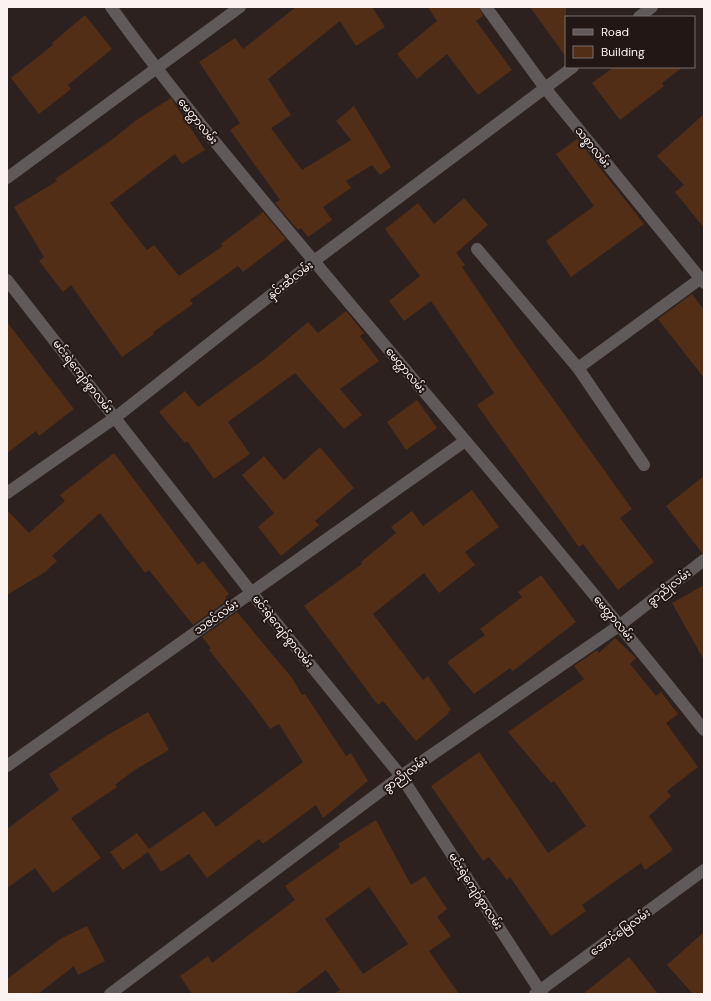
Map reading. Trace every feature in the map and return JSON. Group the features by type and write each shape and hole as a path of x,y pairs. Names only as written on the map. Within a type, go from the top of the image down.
{"street":[{"name":"မေတ္တာလမ်း","path":"111,7 156,69 314,261 620,625 704,730"},
{"path":"7,178 240,7"},
{"name":"သစ္စာလမ်း","path":"486,7 545,88 703,279"},
{"path":"640,16 652,7"},
{"name":"နှင်းဆီလမ်း","path":"7,493 116,417 314,261 572,68"},
{"path":"477,248 578,368 644,465"},
{"path":"578,368 703,279"},
{"name":"မင်းရဲကျော်စွာလမ်း","path":"7,280 116,417 251,592 401,776 539,993"},
{"name":"သဇင်လမ်း","path":"7,766 465,441"},
{"name":"ခွာညိုလမ်း","path":"110,994 401,776 620,625 704,560"},
{"name":"အောင်မြေလမ်း","path":"539,993 704,870"}],"building":[{"path":"296,7 372,7 385,27 356,46 340,21 268,79 291,115 271,128 302,170 351,140 336,121 354,106 391,167 380,175 372,165 346,181 351,188 323,207 332,220 308,237 301,228 298,230 275,203 280,200 230,130 240,123 199,62 235,38 243,49"},
{"path":"428,7 479,7 483,16 476,21 512,70 478,95 447,54 417,79 397,54 437,21"},
{"path":"530,7 566,7 565,56"},
{"path":"85,15 112,49 68,85 71,89 39,114 11,78 53,45 52,43"},
{"path":"613,68 682,68 662,83 664,86 620,120 592,83"},
{"path":"171,98 205,150 182,164 175,154 110,203 147,250 154,245 179,276 223,246 221,244 263,212 286,239 243,272 238,266 190,300 193,304 153,332 154,334 122,357 71,285 63,292 39,261 44,257 14,207 57,181 55,179 113,139 135,121"},
{"path":"704,114 704,228 675,192 684,185 657,156"},
{"path":"577,139 644,224 571,277 546,241 594,206 556,154"},
{"path":"464,198 488,225 456,253 465,265 462,267 516,347 632,509 620,518 654,562 618,590 583,544 579,547 477,405 494,393 431,301 404,321 389,301 420,276 385,229 418,203 434,224"},
{"path":"692,294 704,310 704,378 658,319"},
{"path":"346,311 364,333 360,336 379,361 340,389 362,415 344,429 295,373 228,422 250,454 214,479 187,441 185,443 159,412 185,391 198,407 263,360 308,322 318,333"},
{"path":"7,322 74,409 39,436 36,431 7,453"},
{"path":"417,400 437,428 406,450 387,422"},
{"path":"320,447 354,488 315,521 319,525 281,556 258,527 274,513 242,475 264,456 284,480"},
{"path":"114,453 198,565 203,561 229,594 225,597 228,600 193,625 149,570 145,573 100,513 52,556 57,561 45,572 7,595 7,510 29,533 65,501 60,495"},
{"path":"704,476 704,553 702,553 666,506"},
{"path":"472,490 499,527 465,552 475,565 439,593 424,573 373,614 423,680 428,676 451,710 416,741 383,701 378,705 304,606 362,564 361,562 396,533 391,527 412,511 423,526"},
{"path":"541,575 576,622 513,671 510,668 474,694 447,662 485,635 480,629 522,597 518,592"},
{"path":"704,585 704,660 672,603"},
{"path":"237,612 292,678 302,695 305,694 346,756 351,753 368,781 323,818 316,805 263,844 259,839 207,878 189,854 161,872 148,852 123,870 110,852 137,833 149,849 204,811 216,827 303,762 279,724 270,729 253,705 209,650 211,648 202,637"},
{"path":"615,638 636,658 630,664 656,696 661,692 678,714 666,723 698,767 667,791 671,796 649,816 673,850 645,870 641,863 582,905 586,911 551,936 510,877 507,880 489,857 483,861 431,786 479,752 548,853 586,826 554,781 551,783 508,732 584,679 574,666 597,650 599,653"},
{"path":"148,712 169,750 133,771 115,785 117,787 71,818 101,858 53,893 35,868 7,888 7,829 59,790 49,774 106,736"},
{"path":"376,820 411,885 425,876 447,909 437,917 451,936 429,951 459,994 334,994 340,990 326,970 294,994 192,994 180,976 208,956 212,963 295,900 285,886 340,847 338,844","holes":["369,887 408,944 363,974 325,919"]},
{"path":"87,926 105,961 78,975 74,966 38,994 7,994 7,979 62,938"},
{"path":"704,932 704,994 693,994 667,965"},
{"path":"629,957 658,994 583,994"}]}
